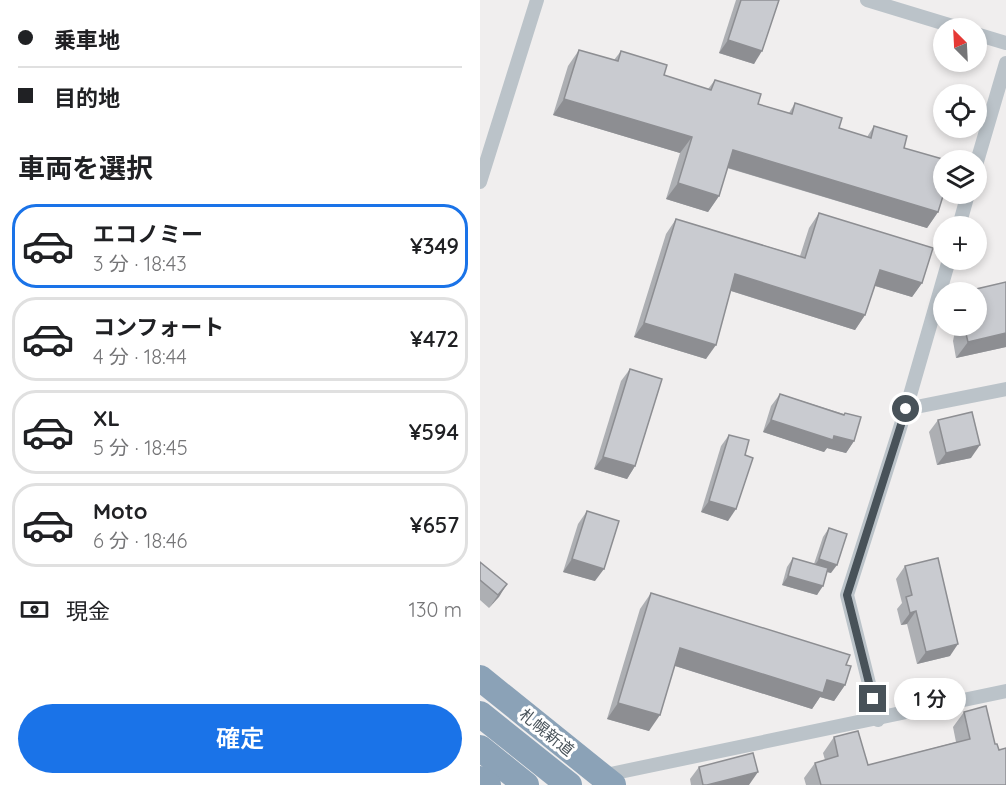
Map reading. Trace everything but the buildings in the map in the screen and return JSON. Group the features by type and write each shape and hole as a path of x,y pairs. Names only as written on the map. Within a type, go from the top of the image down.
{"highway":[{"name":"札幌新道","path":"480,678 607,780"},
{"path":"480,714 569,785"},
{"path":"480,748 526,785"},
{"path":"480,779 488,785"}],"street":[{"path":"480,182 537,0"},
{"path":"867,0 933,20"},
{"path":"987,37 1006,43"},
{"path":"980,150 1006,63"},
{"path":"878,720 847,595 906,409 946,270"},
{"path":"906,409 1006,389"},
{"path":"607,780 1006,692"}],"route":[{"path":"873,699 847,595 906,409"}]}
